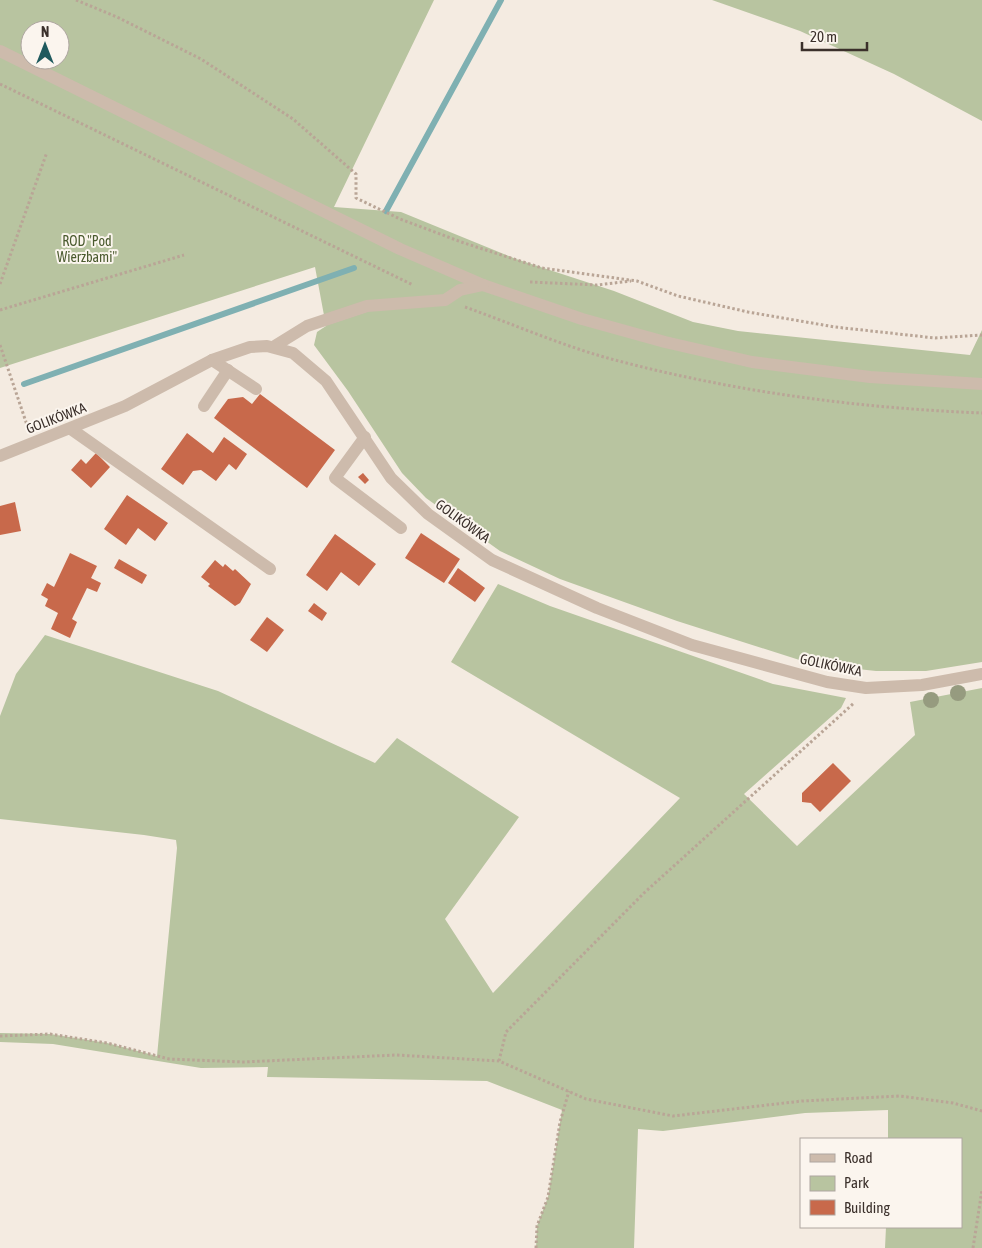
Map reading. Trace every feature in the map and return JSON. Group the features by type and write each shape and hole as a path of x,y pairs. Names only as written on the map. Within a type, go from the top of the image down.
{"street":[{"path":"0,51 400,249 483,284 582,319 665,342 752,362 870,377 982,384"},
{"path":"273,347 307,326 367,306 445,300 460,290 483,284"},
{"name":"GOLIKÓWKA","path":"0,456 125,406 212,360 250,347 273,347 293,353 316,371 336,392 391,478 438,523 492,560 597,608 692,644 827,682 866,688 922,684 982,674"},
{"path":"212,360 256,389"},
{"path":"204,406 228,370"},
{"path":"71,429 270,570"},
{"path":"364,437 335,478 401,528"}],"path":[{"path":"76,0 117,16 202,59 293,119 356,174 356,198 400,219 455,240 542,268 636,281 678,296 748,312 835,327 935,338 982,335"},
{"path":"0,84 418,287"},
{"path":"0,284 47,152"},
{"path":"0,310 184,255"},
{"path":"526,282 597,285 636,281"},
{"path":"445,300 613,360 718,384 785,396 890,409 982,413"},
{"path":"0,345 33,443"},
{"path":"499,1061 506,1032 644,893 850,708 866,688"},
{"path":"0,1036 50,1034 107,1044 169,1059 243,1062 396,1055 499,1061 586,1099 673,1116 802,1101 900,1096 953,1103 982,1111"},
{"path":"536,1248 537,1226 548,1198 560,1122 569,1092"},
{"path":"973,1248 982,1190"}],"green space":[{"name":"ROD \"Pod Wierzbami\"","path":"0,0 434,0 334,207 401,212 516,259 614,291 693,322 738,331 970,355 982,330 982,662 926,671 876,671 812,664 677,621 560,579 500,551 426,498 402,473 348,391 314,345 317,332 326,326 315,267 0,368"},
{"path":"712,0 982,0 982,121 894,74 800,31"},
{"path":"498,584 550,606 773,684 846,698 841,708 744,794 797,846 915,735 910,702 982,688 982,1248 885,1248 886,1228 962,1228 962,1138 888,1138 888,1110 805,1113 663,1131 638,1129 634,1248 536,1248 537,1226 548,1197 562,1110 487,1081 267,1077 268,1067 201,1068 53,1044 0,1042 0,1033 50,1034 107,1043 157,1056 177,848 176,840 0,819 0,716 16,674 45,635 218,691 375,763 397,738 519,817 445,919 493,993 680,798 451,662"}],"building":[{"path":"260,394 335,450 307,488 214,418 228,399 243,397 252,404"},
{"path":"187,433 213,453 224,437 247,454 236,470 229,464 216,481 201,470 193,471 183,485 161,469"},
{"path":"96,453 110,467 91,488 71,470 81,459 86,464"},
{"path":"363,473 369,480 365,484 358,477"},
{"path":"127,495 168,523 155,541 138,528 126,545 104,529"},
{"path":"15,502 21,531 0,535 0,506"},
{"path":"421,533 460,559 444,583 405,558"},
{"path":"335,534 376,564 359,586 341,572 327,591 306,575"},
{"path":"70,553 97,566 91,578 101,583 97,592 87,588 72,619 77,622 70,638 51,629 58,613 45,606 48,599 41,595 47,583 54,587"},
{"path":"119,559 147,575 142,584 114,568"},
{"path":"215,560 223,567 225,564 233,571 235,569 251,584 240,603 235,606 208,586 210,584 201,577"},
{"path":"458,568 485,588 475,602 448,583"},
{"path":"314,603 327,613 322,621 308,611"},
{"path":"267,617 284,630 267,652 250,640"},
{"path":"833,763 851,781 820,812 811,803 802,802 802,793"}],"waterway":[{"path":"386,211 501,0"},
{"path":"24,384 354,268"}]}
